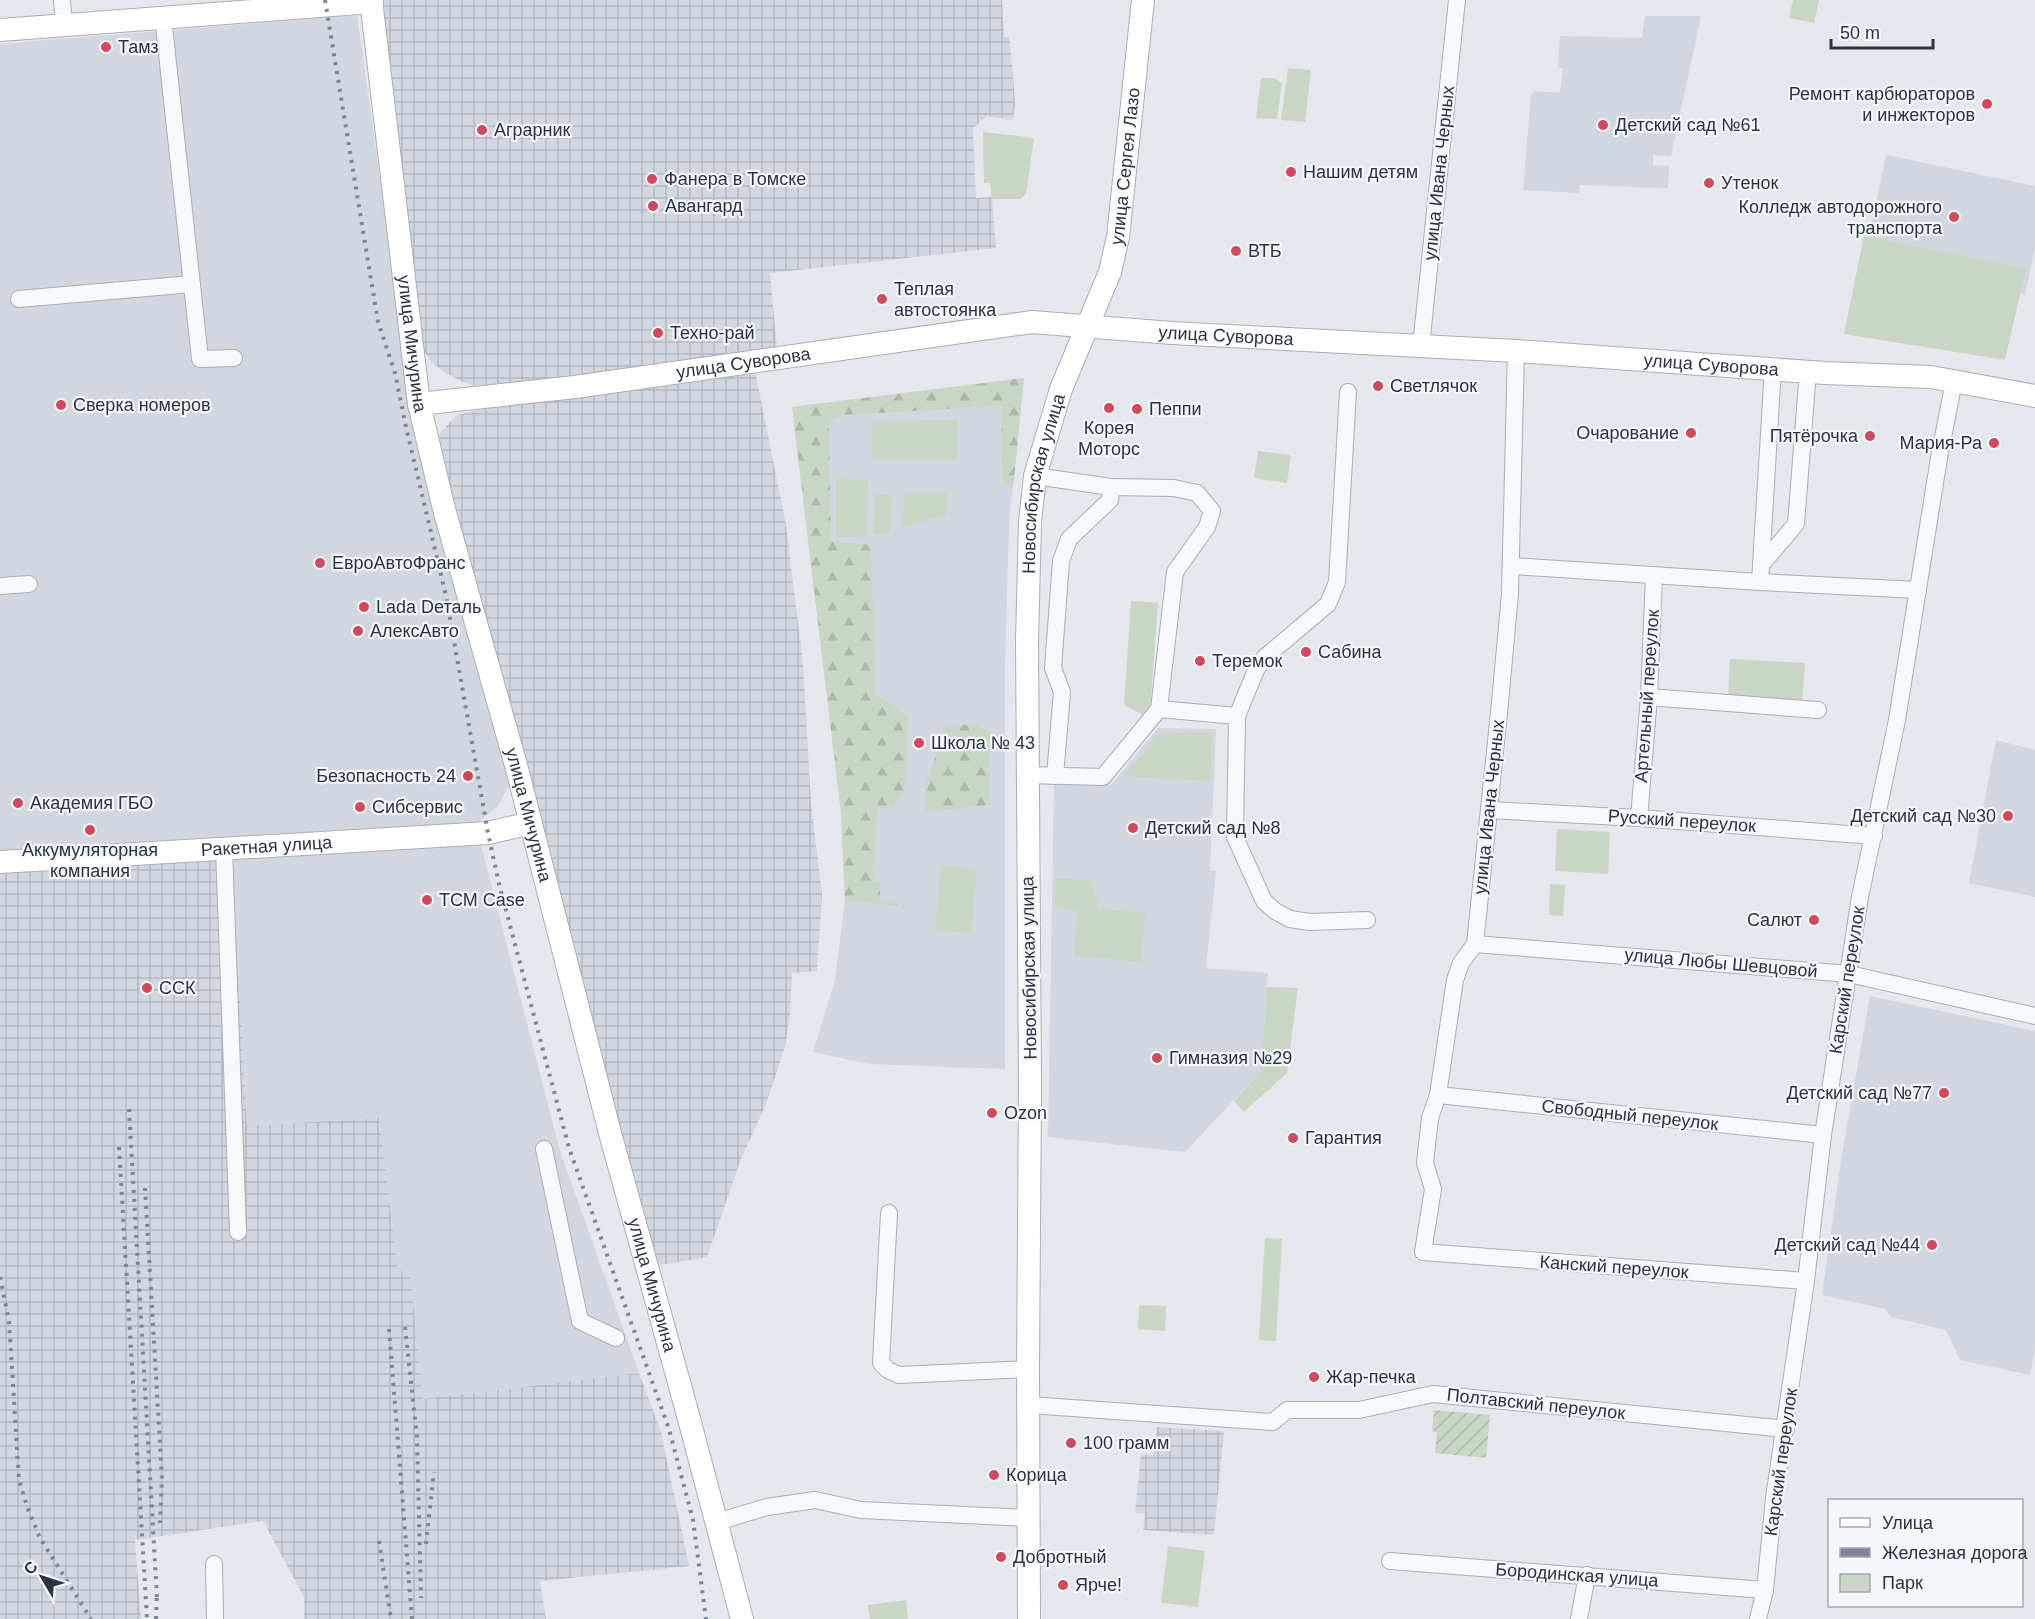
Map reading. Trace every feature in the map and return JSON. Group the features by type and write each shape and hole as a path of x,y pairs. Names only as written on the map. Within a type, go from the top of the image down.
{"street":[{"path":"62,0 64,25"},
{"name":"улица Сергея Лазо","path":"1089,326 1110,272 1118,237 1143,0"},
{"name":"улица Ивана Черных","path":"1420,346 1457,0"},
{"path":"0,30 163,17 236,6 372,1"},
{"name":"улица Мичурина","path":"372,1 419,404 444,509 531,823 610,1134 742,1619"},
{"path":"163,17 200,360 234,358"},
{"path":"18,299 192,284"},
{"name":"улица Суворова","path":"419,404 575,387 1032,322 1173,333 1516,351 1931,377 2035,396"},
{"name":"Новосибирская улица","path":"1029,1619 1030,1076 1027,640 1030,522 1035,476 1061,389 1089,326"},
{"name":"улица Ивана Черных","path":"1423,1252 1433,1190 1425,1162 1430,1118 1438,1095 1455,980 1461,963 1475,944 1489,810 1511,566 1516,351"},
{"path":"1760,574 1773,368"},
{"path":"1760,574 1796,524 1808,371"},
{"name":"Карский переулок","path":"1758,1619 1765,1590 1774,1498 1786,1429 1806,1281 1823,1135 1860,897 1897,720 1939,458 1954,381"},
{"path":"1348,392 1337,582 1328,604 1264,658 1256,670 1237,716 1235,837 1264,901 1275,911 1290,920 1310,922 1367,920"},
{"path":"1027,775 1103,777 1159,709 1175,572 1208,527 1212,511 1197,493 1174,488 1111,487 1035,476"},
{"path":"1055,776 1062,692 1053,668 1061,561 1069,539 1110,500 1111,487"},
{"path":"1511,566 1654,575 1760,574 1918,590"},
{"name":"Артельный переулок","path":"1639,818 1649,697 1654,575"},
{"path":"0,586 29,584"},
{"path":"1649,697 1818,710"},
{"path":"1159,709 1237,716"},
{"name":"Русский переулок","path":"1489,810 1639,818 1874,836"},
{"name":"Ракетная улица","path":"0,862 488,833 531,823"},
{"path":"224,849 238,1232"},
{"name":"улица Любы Шевцовой","path":"1475,944 1849,974 2035,1016"},
{"name":"Свободный переулок","path":"1438,1095 1823,1135"},
{"path":"544,1149 580,1320 616,1338"},
{"path":"889,1213 881,1363 888,1370 899,1375 1028,1369"},
{"name":"Канский переулок","path":"1423,1252 1806,1281"},
{"name":"Полтавский переулок","path":"1029,1405 1273,1422 1287,1410 1359,1410 1433,1394 1786,1429"},
{"path":"717,1522 767,1507 815,1500 861,1510 1029,1518"},
{"name":"Бородинская улица","path":"1390,1562 1765,1590"},
{"path":"214,1564 215,1619"},
{"path":"1579,1619 1587,1575"}],"shaded area":[{"path":"380,0 1002,0 1004,37 1009,37 1013,74 1015,104 1013,120 987,116 973,128 976,198 992,197 996,248 770,273 777,349 485,389 463,382 431,362 422,348"},
{"path":"357,15 413,414 510,784 498,806 477,823 0,851 0,44"},
{"name":"Детский сад №61","path":"1645,16 1701,16 1671,156 1653,155 1653,165 1669,166 1668,188 1580,185 1579,193 1523,190 1531,95 1535,91 1560,93 1563,68 1558,67 1560,36 1642,38"},
{"name":"Колледж автодорожного транспорта","path":"1886,155 2035,186 2035,249 2025,294 1864,261"},
{"path":"755,371 786,525 803,664 811,804 822,895 817,971 792,973 790,1014 785,1047 766,1104 741,1159 707,1257 655,1266 438,457 440,433 457,415 484,409"},
{"name":"Школа № 43","path":"1024,378 1009,523 1005,666 1005,1069 869,1064 813,1052 835,980 845,900 841,813 792,407"},
{"path":"1158,728 1216,729 1210,871 1216,871 1206,968 1268,973 1261,1071 1185,1152 1048,1137 1054,784 1111,785"},
{"name":"Детский сад №30","path":"1996,740 2035,750 2035,897 1969,883"},
{"path":"481,845 560,1151 639,1373 423,1399 410,1272 398,1272 379,1118 247,1126 232,858"},
{"path":"232,858 247,1126 379,1118 398,1271 410,1272 423,1399 639,1373 661,1432 689,1566 540,1581 546,1619 304,1619 304,1597 263,1521 135,1540 141,1619 0,1619 0,873"},
{"path":"1870,996 2035,1031 2035,1350 2030,1375 1960,1360 1946,1330 1891,1317 1885,1309 1822,1295 1842,1154"},
{"path":"1157,1427 1224,1431 1214,1535 1143,1530 1145,1514 1135,1513 1141,1454 1153,1455"}],"green space":[{"path":"1793,0 1819,0 1814,23 1789,18"},
{"path":"1288,68 1311,70 1305,122 1281,120"},
{"path":"1261,78 1275,78 1282,84 1277,119 1256,118"},
{"path":"983,132 1034,138 1026,194 1020,199 992,199 990,183 984,183"},
{"path":"1864,236 2026,269 2005,360 1844,334"},
{"path":"1024,378 1013,489 1002,483 1001,406 841,415 829,422 831,541 871,545 875,694 908,716 904,792 892,808 877,808 873,881 880,882 880,900 897,902 897,906 845,900 841,813 792,407"},
{"path":"958,420 958,459 872,459 872,421"},
{"path":"1258,451 1291,455 1287,483 1254,478"},
{"path":"836,479 868,480 867,537 836,537"},
{"path":"947,493 946,515 903,527 904,494"},
{"path":"875,495 892,495 890,534 873,534"},
{"path":"1131,601 1158,603 1150,710 1147,717 1124,705"},
{"path":"1730,659 1805,663 1802,702 1728,697"},
{"path":"974,724 990,733 990,805 925,812 927,780 946,727"},
{"path":"1160,732 1212,733 1210,781 1124,776"},
{"path":"1557,829 1610,832 1608,874 1555,871"},
{"path":"941,865 977,869 971,933 935,930"},
{"path":"1056,878 1091,881 1099,909 1145,913 1141,962 1074,956 1077,911 1055,907"},
{"path":"1550,884 1565,885 1563,916 1549,915"},
{"path":"1267,987 1298,988 1287,1073 1244,1112 1234,1101 1261,1071"},
{"path":"1265,1238 1282,1239 1276,1341 1259,1340"},
{"path":"1139,1305 1166,1306 1165,1331 1138,1329"},
{"path":"1434,1410 1490,1415 1486,1458 1435,1453 1437,1432 1432,1431"},
{"path":"1168,1546 1205,1551 1198,1607 1161,1603"},
{"path":"906,1600 908,1619 870,1619 868,1605"}],"railway":[{"path":"325,0 378,322 395,373 446,596 499,884 569,1148 669,1429 693,1520 706,1619"},
{"path":"129,1109 157,1598"},
{"path":"119,1147 147,1619"},
{"path":"145,1188 162,1478 160,1523"},
{"path":"0,1277 9,1321 19,1480 40,1538 91,1619"},
{"path":"405,1327 417,1437 421,1598"},
{"path":"389,1329 412,1619"},
{"path":"426,1544 434,1472"},
{"path":"379,1541 391,1619"},
{"path":"156,1619 157,1592"}],"place":[{"name":"Тамз","path":"106,47"},
{"name":"Ремонт карбюраторов и инжекторов","path":"1987,104"},
{"name":"Детский сад №61","path":"1603,125"},
{"name":"Аграрник","path":"482,130"},
{"name":"Нашим детям","path":"1291,172"},
{"name":"Фанера в Томске","path":"652,179"},
{"name":"Утенок","path":"1709,183"},
{"name":"Авангард","path":"653,206"},
{"name":"Колледж автодорожного транспорта","path":"1954,217"},
{"name":"ВТБ","path":"1236,251"},
{"name":"Теплая автостоянка","path":"882,299"},
{"name":"Техно-рай","path":"658,333"},
{"name":"Светлячок","path":"1378,386"},
{"name":"Сверка номеров","path":"61,405"},
{"name":"Корея Моторс","path":"1109,408"},
{"name":"Пеппи","path":"1137,409"},
{"name":"Очарование","path":"1691,433"},
{"name":"Пятёрочка","path":"1870,436"},
{"name":"Мария-Ра","path":"1994,443"},
{"name":"ЕвроАвтоФранс","path":"320,563"},
{"name":"Lada Dеталь","path":"364,607"},
{"name":"АлексАвто","path":"358,631"},
{"name":"Сабина","path":"1306,652"},
{"name":"Теремок","path":"1200,661"},
{"name":"Школа № 43","path":"919,743"},
{"name":"Безопасность 24","path":"468,776"},
{"name":"Академия ГБО","path":"18,803"},
{"name":"Сибсервис","path":"360,807"},
{"name":"Детский сад №30","path":"2008,816"},
{"name":"Детский сад №8","path":"1133,828"},
{"name":"Аккумуляторная компания","path":"90,830"},
{"name":"ТСМ Case","path":"427,900"},
{"name":"Салют","path":"1814,920"},
{"name":"ССК","path":"147,988"},
{"name":"Гимназия №29","path":"1157,1058"},
{"name":"Детский сад №77","path":"1944,1093"},
{"name":"Ozon","path":"992,1113"},
{"name":"Гарантия","path":"1293,1138"},
{"name":"Детский сад №44","path":"1932,1245"},
{"name":"Жар-печка","path":"1314,1377"},
{"name":"100 грамм","path":"1071,1443"},
{"name":"Корица","path":"994,1475"},
{"name":"Добротный","path":"1001,1557"},
{"name":"Ярче!","path":"1063,1585"}]}
